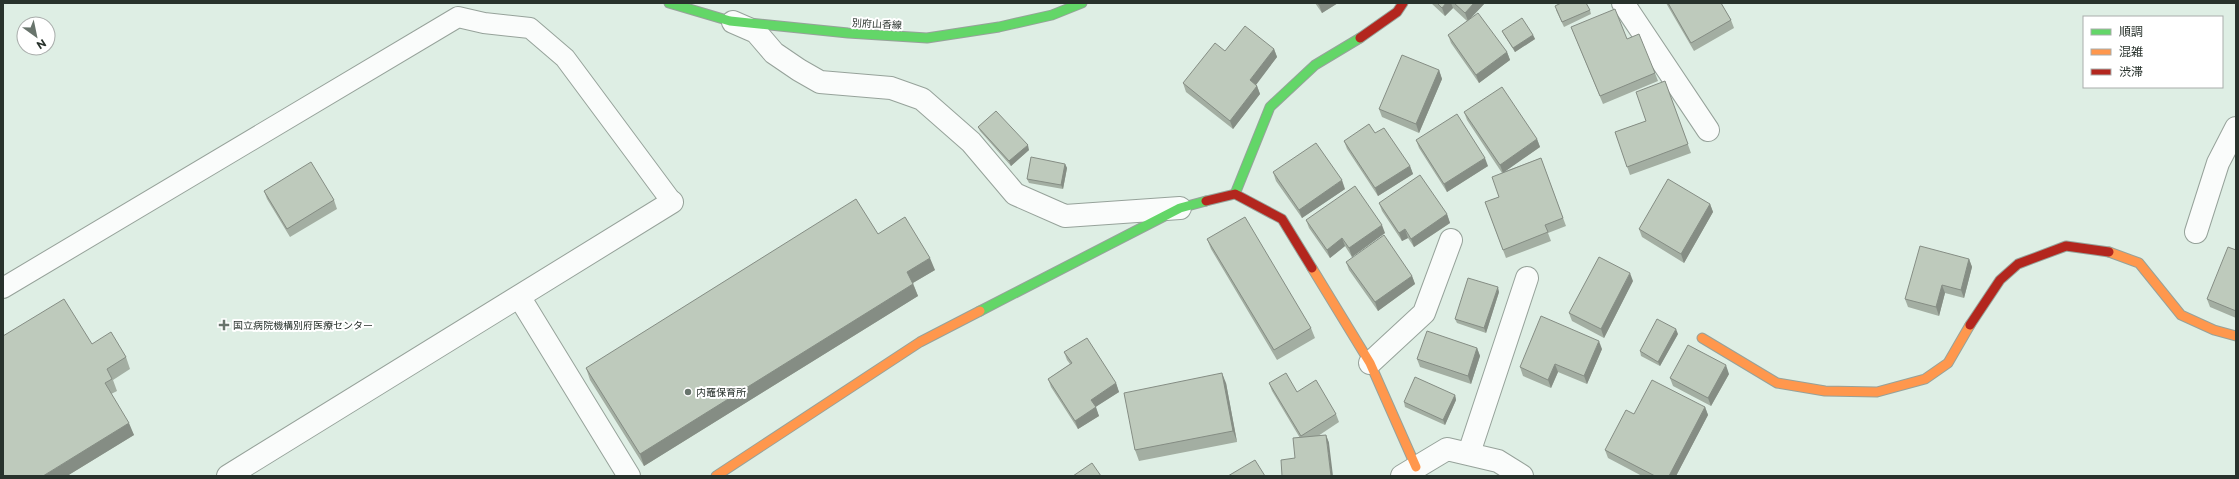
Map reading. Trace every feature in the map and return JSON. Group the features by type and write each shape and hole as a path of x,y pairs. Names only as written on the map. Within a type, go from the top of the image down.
{"street":[{"name":"別府山香線","path":"669,3 730,21 848,33 927,38 999,26 1052,15 1082,3"},
{"path":"1235,194 1270,107 1315,65 1354,42 1397,12 1403,3"},
{"path":"1623,3 1708,130"},
{"path":"730,21 756,32 774,53 798,70 820,82 891,88 922,99 971,142 1015,194 1065,216 1180,208 1235,194 1282,219 1370,363 1409,471 1446,449 1469,453 1498,461 1522,476"},
{"path":"2196,232 2218,163 2236,128"},
{"path":"228,476 520,298 672,202"},
{"path":"716,476 920,342 1180,208"},
{"path":"1370,363 1424,313 1451,240"},
{"path":"1702,338 1777,383 1826,391 1884,390 1925,379 1948,363 1976,316 2000,280 2018,264 2066,246 2112,252 2139,263 2181,315 2214,330 2236,336"},
{"path":"1469,453 1527,278"},
{"path":"520,298 629,476"}],"lane":[{"path":"3,288 458,17 484,23 530,28 565,58 672,202"}],"building":[{"path":"1437,3 1446,3 1442,8"},
{"path":"1454,3 1474,3 1465,13"},
{"path":"1561,3 1586,3 1590,10 1562,22 1555,6"},
{"path":"1668,3 1721,3 1731,20 1691,43"},
{"path":"1615,9 1627,39 1639,34 1655,73 1600,96 1571,27"},
{"path":"1478,13 1507,52 1476,75 1448,35"},
{"path":"1522,18 1533,35 1513,48 1502,31"},
{"path":"1245,26 1274,49 1250,80 1257,86 1230,121 1183,83 1215,43 1225,51"},
{"path":"1402,55 1439,70 1416,124 1379,109"},
{"path":"1665,81 1688,144 1627,167 1615,132 1646,121 1636,92"},
{"path":"1502,87 1537,139 1500,165 1464,112"},
{"path":"996,111 1028,145 1009,161 978,127"},
{"path":"1457,114 1485,158 1444,184 1416,140"},
{"path":"1369,124 1375,133 1384,128 1410,166 1375,188 1344,141"},
{"path":"1316,143 1342,180 1299,210 1273,172"},
{"path":"1031,157 1065,164 1061,185 1027,179"},
{"path":"1541,158 1563,218 1545,225 1548,232 1503,250 1485,202 1499,197 1492,177"},
{"path":"311,162 334,200 287,229 264,191"},
{"path":"1420,175 1447,214 1411,239 1405,229 1399,233 1379,203"},
{"path":"1668,179 1710,204 1681,254 1639,229"},
{"path":"1355,186 1382,225 1349,248 1342,238 1327,250 1306,220"},
{"path":"856,199 878,234 905,217 930,258 907,272 913,284 640,454 586,368"},
{"path":"1245,217 1311,328 1274,350 1207,239"},
{"path":"1384,235 1412,276 1375,302 1346,262"},
{"path":"1920,246 1969,259 1961,290 1942,285 1936,307 1905,299"},
{"path":"2228,247 2236,250 2236,311 2207,299"},
{"path":"1599,257 1630,273 1601,329 1569,313"},
{"path":"1468,278 1498,287 1484,328 1455,319"},
{"path":"64,299 92,344 111,332 126,357 107,369 112,379 105,383 129,423 43,476 3,476 3,336"},
{"path":"1541,316 1599,341 1584,376 1555,364 1548,380 1520,367"},
{"path":"1657,319 1676,329 1658,362 1640,351"},
{"path":"1427,331 1477,348 1468,376 1417,359"},
{"path":"1087,338 1116,383 1091,400 1096,407 1075,421 1048,379 1072,363 1064,352"},
{"path":"1688,345 1726,365 1708,398 1670,378"},
{"path":"1222,373 1233,431 1135,450 1124,393"},
{"path":"1286,373 1297,392 1316,380 1336,414 1301,436 1269,383"},
{"path":"1415,377 1455,395 1443,420 1404,402"},
{"path":"1652,380 1705,407 1669,476 1655,476 1605,450 1626,410 1634,414"},
{"path":"1326,435 1331,476 1282,476 1281,460 1295,458 1293,438"},
{"path":"1255,460 1265,476 1228,476"},
{"path":"1092,463 1101,476 1073,476"}],"traffic: fast":[{"path":"669,3 730,21 848,33 927,38 999,27 1052,15 1082,3"},
{"path":"1235,194 1270,107 1315,65 1360,38"},
{"path":"980,311 1180,208 1206,201"}],"traffic: slow":[{"path":"2109,252 2139,263 2181,315 2214,330 2236,336"},
{"path":"1312,268 1370,363 1416,467"},
{"path":"716,476 920,342 980,311"},
{"path":"1702,338 1777,383 1825,391 1877,392 1925,379 1948,363 1970,325"}],"traffic: jam":[{"path":"1360,38 1397,12 1403,3"},
{"path":"1206,201 1235,194 1282,219 1312,268"},
{"path":"1970,325 2000,280 2018,264 2066,246 2109,252"}],"place":[{"name":"国立病院機構別府医療センター","path":"224,325"},
{"name":"内竈保育所","path":"688,392"}]}
